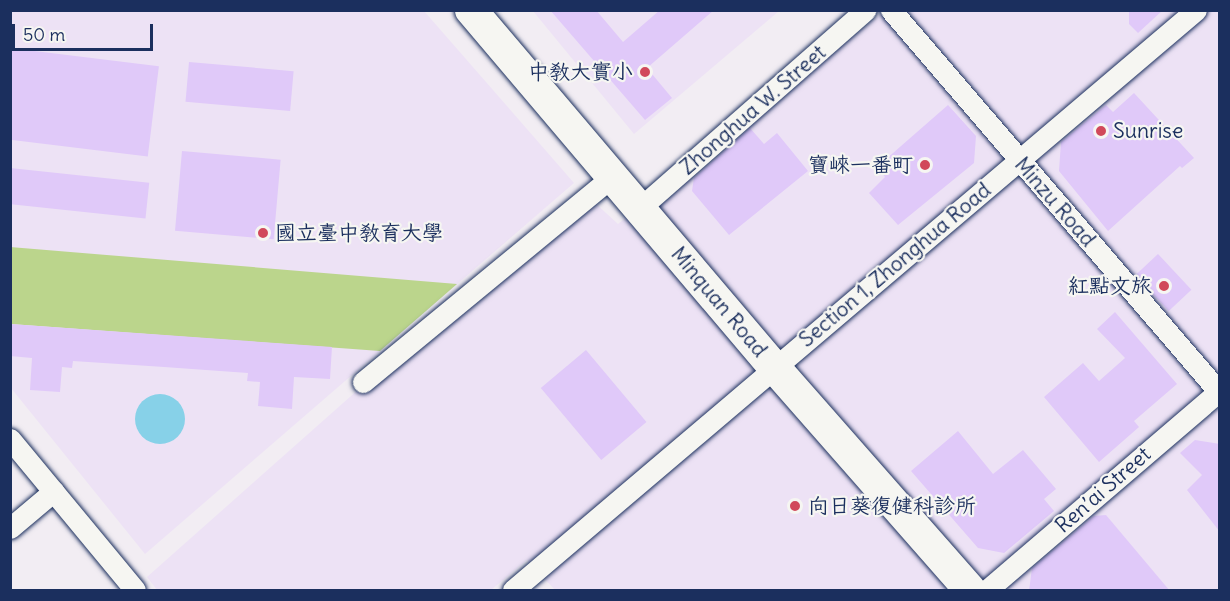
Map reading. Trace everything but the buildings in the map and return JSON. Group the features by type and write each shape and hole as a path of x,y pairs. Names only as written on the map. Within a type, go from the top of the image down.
{"main road":[{"name":"Minquan Road","path":"471,10 775,368 970,591"}],"street":[{"name":"Zhonghua W. Street","path":"640,208 865,10"},
{"name":"Minzu Road","path":"891,10 1219,391"},
{"name":"Section 1, Zhonghua Road","path":"527,586 775,368 1196,10"},
{"path":"363,381 613,176"},
{"name":"Ren’ai Street","path":"987,591 1219,391"},
{"path":"10,439 135,591"},
{"path":"10,528 54,491"}],"shaded area":[{"name":"國立臺中教育大學","path":"10,11 424,11 574,183 145,554 11,388"},
{"name":"中教大實小","path":"533,11 779,11 634,134"},
{"path":"885,11 1219,11 1219,590 555,590 527,560 491,590 157,590 147,577 582,191 618,224"}],"green space":[{"path":"10,247 457,284 380,351 11,324"}],"water":[{"path":"155,394 165,394 178,401 185,414 185,424 178,437 165,444 155,444 146,440 139,433 135,424 135,414 139,405 146,398"}],"place":[{"name":"中教大實小","path":"645,72"},
{"name":"Sunrise","path":"1101,131"},
{"name":"寶崍一番町","path":"925,165"},
{"name":"國立臺中教育大學","path":"263,233"},
{"name":"紅點文旅","path":"1164,286"},
{"name":"向日葵復健科診所","path":"795,506"}]}
